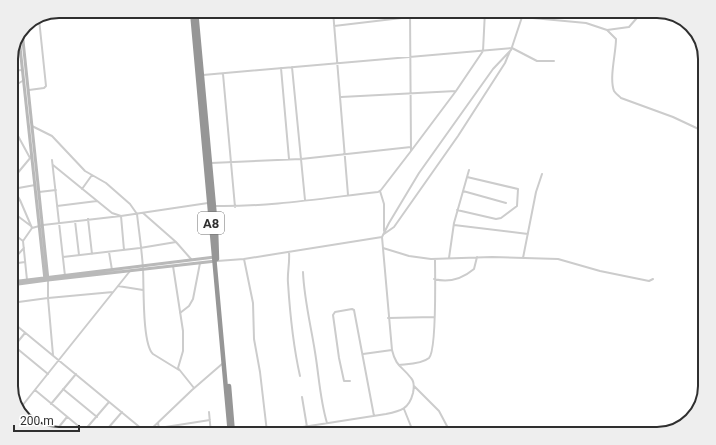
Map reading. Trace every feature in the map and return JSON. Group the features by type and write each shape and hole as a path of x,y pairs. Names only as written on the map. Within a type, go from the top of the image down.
{"highway":[{"name":"A8","path":"193,18 200,75"},
{"name":"A8","path":"196,18 208,164 214,206 215,259 229,427"},
{"name":"A8","path":"208,164 209,202 232,427"}],"main road":[{"path":"23,39 29,90 46,279"},
{"path":"19,50 23,70 31,157 35,185 38,192"},
{"path":"112,272 192,260 215,259"},
{"path":"173,264 200,263 215,259"},
{"path":"18,284 65,276 142,268"},
{"path":"18,281 46,279"}],"street":[{"path":"333,18 346,154 348,195"},
{"path":"334,26 402,18"},
{"path":"410,18 411,151"},
{"path":"27,280 23,241 32,227 137,214 209,202 214,206 235,207 380,191 456,91 483,51 485,18"},
{"path":"215,259 244,259 382,236 394,227 458,136 505,63 522,18"},
{"path":"533,18 586,23 607,30 629,27 637,18"},
{"path":"29,90 44,88 46,86 39,22"},
{"path":"607,30 616,39 613,76 614,91 617,95 673,117 698,129"},
{"path":"200,75 411,56 511,49 537,61 554,61"},
{"path":"301,427 396,412 404,409 409,404 414,386 412,378 398,365 392,350 382,236 419,173 493,69 511,49"},
{"path":"292,67 305,200"},
{"path":"281,68 289,159"},
{"path":"18,70 23,70"},
{"path":"223,74 235,207"},
{"path":"18,84 24,80"},
{"path":"341,97 456,91"},
{"path":"32,126 52,136 85,171 106,183 130,204 137,214 142,268 144,318 150,352 179,370 194,388"},
{"path":"18,135 31,157 18,173"},
{"path":"208,164 301,159 411,147"},
{"path":"52,160 65,276"},
{"path":"53,165 112,213 121,216"},
{"path":"449,258 454,225 462,191 469,170"},
{"path":"523,258 536,192 542,174"},
{"path":"82,189 92,175"},
{"path":"458,210 496,219 500,218 517,206 518,189 467,176"},
{"path":"18,187 35,185"},
{"path":"38,192 56,190"},
{"path":"380,191 384,204 384,232"},
{"path":"462,191 506,202"},
{"path":"18,197 32,227"},
{"path":"57,206 98,201"},
{"path":"143,213 176,242 192,260"},
{"path":"18,216 32,227"},
{"path":"121,216 124,250"},
{"path":"88,219 92,254"},
{"path":"75,221 79,255"},
{"path":"454,225 528,234"},
{"path":"18,238 23,241"},
{"path":"63,257 140,248 176,242"},
{"path":"18,255 24,248"},
{"path":"382,248 409,256 435,259 477,257 558,259 605,272 649,281 653,279"},
{"path":"109,252 112,272"},
{"path":"289,252 288,281 290,315 300,376"},
{"path":"434,279 447,281 456,279 474,269 477,257"},
{"path":"244,259 253,303 254,339 260,372 266,427"},
{"path":"398,365 419,362 429,358 432,354 435,259"},
{"path":"18,262 25,262"},
{"path":"180,313 189,306 193,299 200,263"},
{"path":"173,264 183,331 183,347 178,365 179,370"},
{"path":"23,405 130,270"},
{"path":"303,272 304,291 315,350 323,408 327,423"},
{"path":"46,279 53,355"},
{"path":"118,286 143,290"},
{"path":"18,302 114,292"},
{"path":"350,380 344,381 334,313 354,310 374,416"},
{"path":"388,318 434,317"},
{"path":"18,328 60,360 139,427"},
{"path":"18,341 25,333"},
{"path":"18,349 48,374"},
{"path":"363,354 392,350"},
{"path":"154,427 194,388 223,363"},
{"path":"51,404 76,374"},
{"path":"414,386 439,411 447,427"},
{"path":"63,389 97,416"},
{"path":"35,390 79,427"},
{"path":"302,397 307,426"},
{"path":"87,427 110,402"},
{"path":"404,409 411,427"},
{"path":"109,427 122,412"},
{"path":"209,412 210,427"},
{"path":"59,427 67,417"},
{"path":"165,427 210,420"},
{"path":"158,423 159,427"}]}
